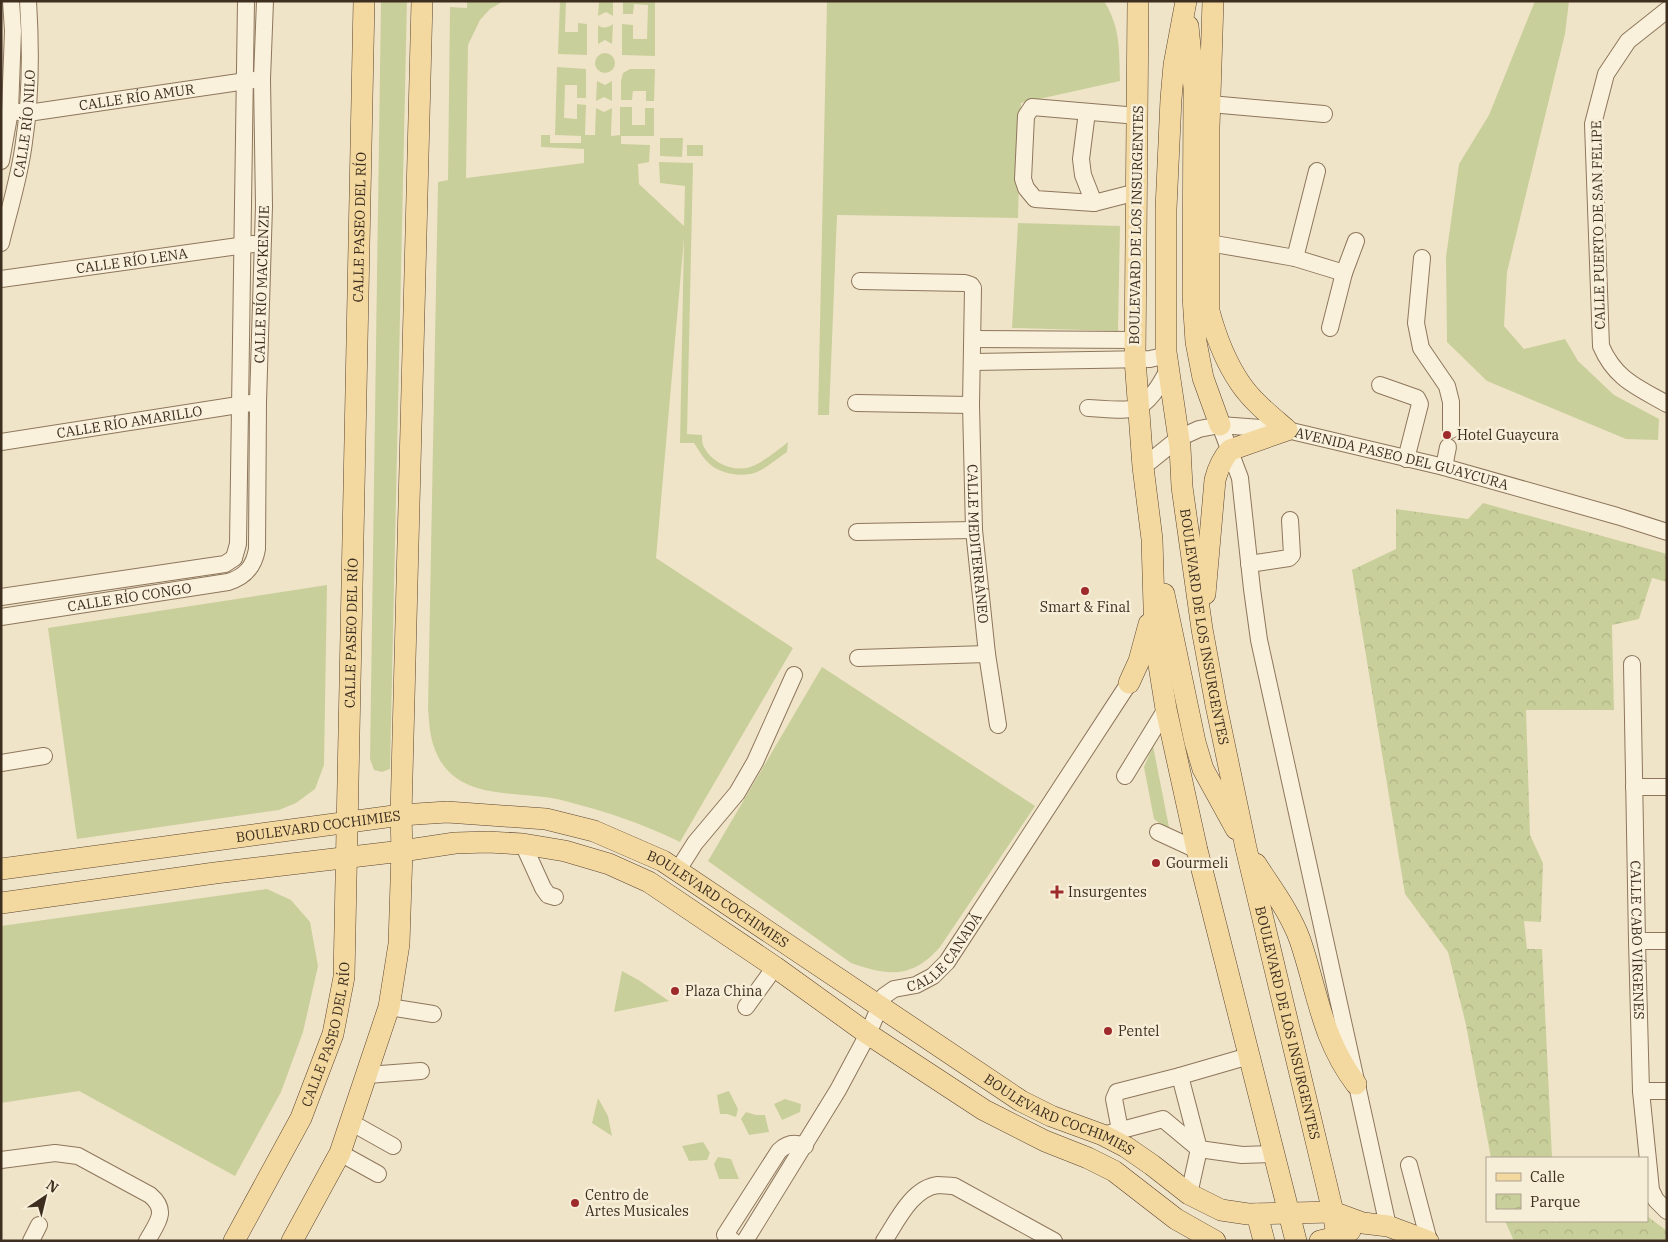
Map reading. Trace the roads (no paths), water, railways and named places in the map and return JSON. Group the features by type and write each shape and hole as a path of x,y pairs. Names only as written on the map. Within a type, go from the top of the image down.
{"main road":[{"name":"CALLE PASEO DEL RÍO","path":"234,1241 301,1118 333,1034 344,977 364,1"},
{"path":"292,1241 338,1159 352,1123 389,1007 399,944 422,1"},
{"path":"1202,629 1215,480 1218,469 1230,450 1287,430 1262,408 1240,384 1216,336 1209,311 1210,104 1213,1"},
{"name":"BOULEVARD DE LOS INSURGENTES","path":"1136,3 1138,121 1135,350 1144,467 1152,539 1155,640 1166,709 1197,850 1296,1241"},
{"path":"1185,3 1194,88 1193,296 1196,342 1203,378 1220,425"},
{"name":"BOULEVARD DE LOS INSURGENTES","path":"1185,3 1174,65 1167,146 1166,209 1167,360 1179,438 1182,487 1202,629 1246,848 1333,1212 1332,1240"},
{"path":"1152,539 1195,742 1203,769 1246,848 1291,921 1299,939 1329,1038 1343,1067 1356,1084"},
{"path":"1129,683 1139,661 1154,607"},
{"name":"BOULEVARD COCHIMIES","path":"1,869 401,815 447,812 546,819 594,831 663,860 1021,1101 1051,1116 1112,1132 1126,1147 1152,1164 1189,1194 1221,1210 1238,1214 1333,1212 1363,1224 1388,1226 1429,1241"},
{"name":"BOULEVARD COCHIMIES","path":"1,903 87,890 455,843 523,844 565,851 609,864 649,882 775,967 868,1034 984,1110 1045,1141 1088,1158 1114,1172 1176,1218 1212,1240"},
{"path":"1257,1214 1264,1241"},
{"path":"1332,1240 1363,1224"}],"street":[{"name":"CALLE RÍO NILO","path":"1,161 10,111 13,31 11,1"},
{"name":"CALLE RÍO NILO","path":"1,243 24,144 28,113 31,39 28,1"},
{"name":"CALLE RÍO MACKENZIE","path":"234,558 238,544 246,1"},
{"name":"CALLE RÍO MACKENZIE","path":"252,566 256,558 257,549 258,402 263,242 262,79 265,1"},
{"name":"CALLE PUERTO DE SAN FELIPE","path":"1667,10 1628,41 1606,74 1593,124 1601,346 1607,360 1626,381 1667,404"},
{"name":"CALLE RÍO AMUR","path":"10,111 28,113 262,79"},
{"path":"1210,104 1324,114"},
{"path":"1137,192 1094,203 1035,199 1026,188 1023,179 1026,116 1032,107 1086,117 1138,121"},
{"path":"1086,117 1081,159 1084,176 1094,203"},
{"path":"1295,258 1317,171"},
{"name":"CALLE RÍO LENA","path":"1,279 263,242"},
{"path":"1330,328 1344,273 1356,242"},
{"path":"1209,243 1295,258 1344,273"},
{"path":"1422,258 1416,323 1421,348 1432,367 1447,386 1451,402 1452,430"},
{"name":"CALLE MEDITERRÁNEO","path":"860,280 966,283 971,285 973,290 971,405 974,530 987,654 998,725"},
{"path":"973,339 1037,340 1135,350 1167,360 1161,383 1139,407 1126,409 1088,408"},
{"path":"1037,340 1038,362"},
{"path":"973,362 1038,362 1135,350"},
{"path":"1380,386 1417,398 1420,404 1406,459"},
{"name":"CALLE RÍO AMARILLO","path":"1,442 258,402"},
{"path":"856,403 971,405"},
{"path":"1220,425 1240,478 1259,640 1388,1226"},
{"name":"AVENIDA PASEO DEL GUAYCURA","path":"1144,467 1179,438 1199,429 1220,425 1287,430 1444,468 1617,516 1667,532"},
{"path":"1444,468 1448,447"},
{"path":"1249,564 1289,558 1292,555 1290,520"},
{"path":"858,532 974,530"},
{"path":"234,558 252,566"},
{"name":"CALLE RÍO CONGO","path":"1,598 225,564 234,558"},
{"name":"CALLE RÍO CONGO","path":"1,617 228,582 238,579 252,566"},
{"path":"76,587 79,605"},
{"path":"858,658 987,654"},
{"name":"CALLE CABO VÍRGENES","path":"1632,664 1641,1090 1648,1157"},
{"path":"678,870 695,843 737,793 755,762 794,675"},
{"name":"CALLE CANADÁ","path":"745,1241 838,1090 868,1034 884,996 894,989 916,984 934,976 947,962 1129,683"},
{"path":"1125,776 1166,709"},
{"path":"1,763 44,756"},
{"path":"1634,787 1667,787"},
{"path":"1158,832 1197,850"},
{"path":"523,844 543,888 548,895 555,897"},
{"path":"1637,942 1667,941"},
{"path":"746,1007 775,967"},
{"path":"389,1007 433,1014"},
{"path":"1249,1056 1117,1092 1114,1099 1112,1132 1163,1119 1198,1149 1242,1155 1274,1154"},
{"path":"367,1075 422,1071"},
{"path":"1180,1076 1198,1149 1189,1194"},
{"path":"1641,1090 1667,1090"},
{"path":"352,1123 393,1146"},
{"path":"729,1238 778,1150 789,1144 805,1146"},
{"path":"1,1160 55,1153 78,1156 150,1196 161,1208 160,1215 148,1241"},
{"path":"338,1159 376,1179"},
{"name":"CALLE CABO VÍRGENES","path":"1648,1160 1651,1190 1656,1200 1667,1211"},
{"path":"1409,1165 1429,1241"},
{"path":"884,1241 912,1199 924,1190 937,1185 954,1186 1054,1241"},
{"path":"31,1241 39,1225"}],"place":[{"name":"Hotel Guaycura","path":"1447,435"},
{"name":"Smart & Final","path":"1085,591"},
{"name":"Gourmeli","path":"1156,863"},
{"name":"Insurgentes","path":"1057,892"},
{"name":"Plaza China","path":"675,991"},
{"name":"Pentel","path":"1108,1031"},
{"name":"Centro de Artes Musicales","path":"575,1203"}]}
